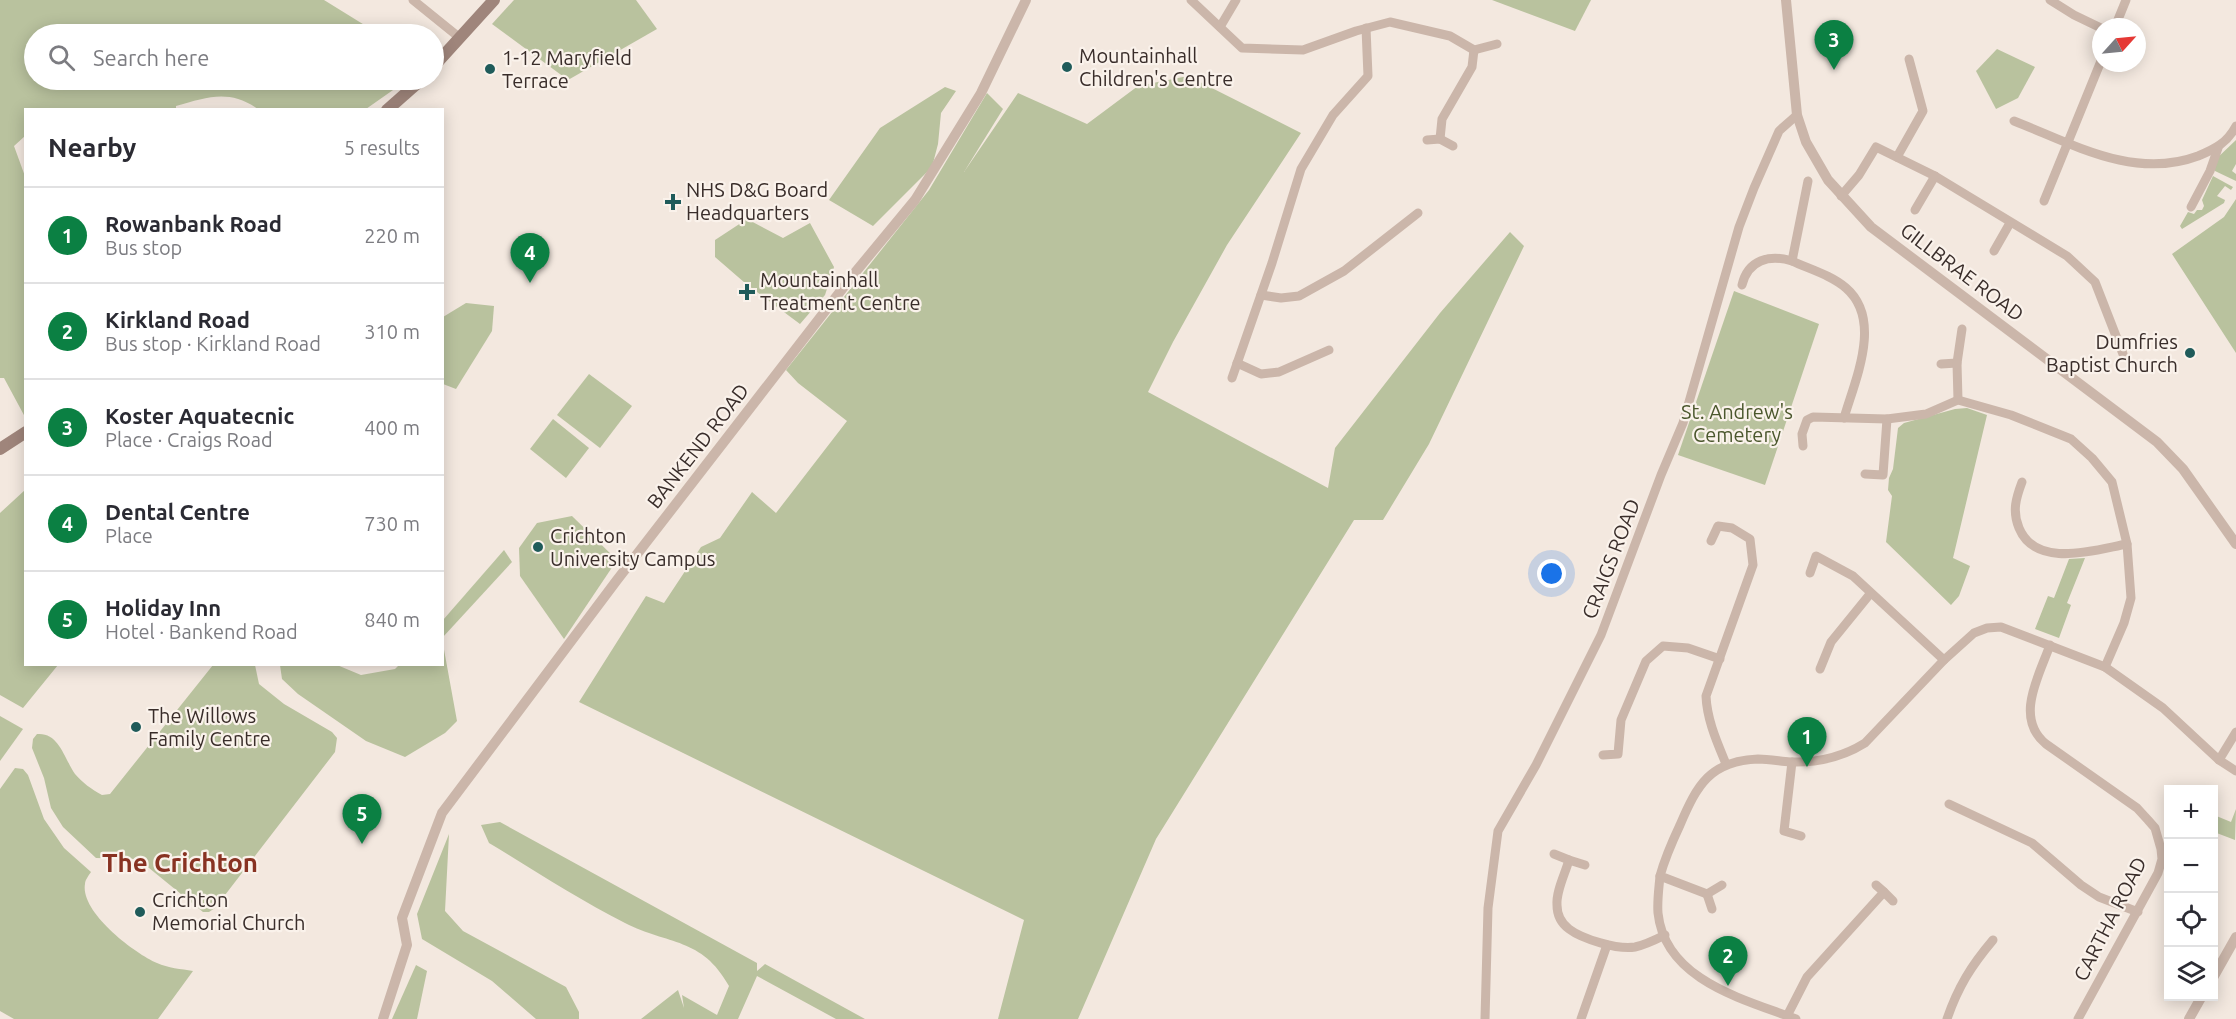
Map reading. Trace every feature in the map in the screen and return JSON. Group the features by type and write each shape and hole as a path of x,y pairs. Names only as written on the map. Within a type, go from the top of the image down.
{"main road":[{"path":"444,55 494,0"},
{"path":"389,108 410,90"},
{"path":"0,449 24,433"}],"street":[{"path":"413,0 443,24"},
{"name":"BANKEND ROAD","path":"383,1019 406,945 402,918 442,813 624,571 853,274 915,200 981,93 1026,0"},
{"path":"1191,0 1242,48 1303,51 1366,28 1390,22 1450,36 1474,50 1497,44"},
{"path":"1220,27 1236,0"},
{"path":"1786,0 1797,115"},
{"path":"2050,0 2092,24"},
{"path":"2119,18 2126,0"},
{"path":"444,25 460,38"},
{"path":"1232,378 1301,169 1333,115 1368,76 1366,28"},
{"path":"1440,138 1442,119 1472,67 1474,50"},
{"path":"1897,157 1923,111 1909,59"},
{"path":"2044,201 2097,72"},
{"name":"GILLBRAE ROAD","path":"1797,115 1806,142 1828,180 1871,227 2157,442 2183,469 2236,544"},
{"name":"CRAIGS ROAD","path":"1485,1019 1488,908 1498,831 1536,765 1601,636 1661,475 1683,423 1740,227 1754,188 1779,131 1797,115"},
{"path":"2014,121 2103,156 2132,164 2167,164 2187,160 2218,148"},
{"path":"2191,207 2210,171 2218,148 2236,126"},
{"path":"1427,140 1440,138 1453,146"},
{"path":"1841,196 1859,175 1876,147 1935,176 2067,256 2095,282 2123,354"},
{"path":"1916,210 1935,176"},
{"path":"1792,261 1808,181"},
{"path":"1261,295 1281,298 1299,296 1344,271 1418,213"},
{"path":"1994,251 2010,223"},
{"path":"1742,285 1745,273 1751,265 1781,257 1845,287 1859,306 1865,342 1844,418"},
{"path":"1958,400 1957,363 1962,329"},
{"path":"1237,363 1261,374 1278,372 1329,350"},
{"path":"1941,364 1957,363"},
{"path":"1803,446 1802,434 1807,420 1813,417 1887,419 1926,414 1958,400 2011,415 2071,440 2112,482 2127,544 2131,598 2124,623 2105,666"},
{"path":"1865,474 1882,475 1887,419"},
{"path":"2022,482 2015,501 2015,517 2024,536 2036,547 2046,552 2065,553 2127,544"},
{"path":"1711,541 1718,526 1732,528 1750,539 1753,565 1706,696 1706,709 1726,764"},
{"path":"1810,573 1816,556 1853,576 1944,660"},
{"path":"1820,669 1831,642 1870,594"},
{"path":"1884,892 1807,977 1791,1017 1711,986 1686,967 1665,936 1658,914 1660,876 1665,859 1692,797 1709,775 1726,764 1758,759 1792,762 1832,759 1850,752 1864,743 1944,660 1974,633 1987,628 2001,627 2105,666 2163,708 2219,760 2236,771"},
{"name":"CARTHA ROAD","path":"2050,645 2029,704 2032,728 2046,744 2137,808 2155,828 2162,859 2158,873 2138,912 2078,1019"},
{"path":"1603,754 1618,754 1621,720 1646,662 1663,646 1688,648 1720,659"},
{"path":"1816,647 1827,652"},
{"path":"2219,760 2236,732"},
{"path":"1792,762 1784,831 1801,836"},
{"path":"1949,804 2031,843 2099,897 2138,912"},
{"path":"1554,854 1585,865"},
{"path":"1569,860 1556,903 1558,915 1570,930 1607,945 1623,948 1634,947 1665,936"},
{"path":"1660,876 1707,894"},
{"path":"1707,894 1722,885"},
{"path":"1876,885 1893,901"},
{"path":"1707,894 1712,909"},
{"path":"2218,969 2236,937"},
{"path":"1947,1019 1957,990 1973,964 1993,940"},
{"path":"1581,1019 1607,945"},
{"path":"2189,1019 2199,1001"}],"green space":[{"path":"0,0 324,0 363,24 24,24 24,90 393,90 367,108 256,108 237,99 218,97 198,100 176,106 176,108 24,108 24,137 14,146 24,174 24,415 4,378 0,378"},
{"path":"514,0 636,0 657,29 568,80 492,24"},
{"path":"1492,0 1591,0 1575,31"},
{"path":"1997,49 2035,67 2018,98 1996,109 1976,71"},
{"path":"1188,76 1301,133 1227,245 1148,392 1328,488 1335,448 1440,313 1510,232 1524,246 1429,444 1383,520 1354,520 1156,839 1078,1019 998,1019 1024,920 579,702 646,596 664,603 701,547 720,538 752,492 776,513 847,421 798,383 786,370 929,190 987,93 1003,109 964,172 1018,93 1087,124 1138,86"},
{"path":"945,87 956,91 941,113 938,144 932,167 873,226 829,200 880,128"},
{"path":"2236,140 2236,164 2232,171 2236,174 2236,181 2215,171 2214,161"},
{"path":"2213,176 2233,187 2231,190 2225,186 2217,196 2225,200 2224,203 2182,229 2180,226 2188,212 2194,214 2197,210 2202,210 2204,206 2202,200"},
{"path":"2236,199 2236,353 2172,254 2224,217"},
{"path":"747,219 783,238 810,223 834,267 825,295 800,324 745,283 715,257 715,240"},
{"name":"St. Andrew's Cemetery","path":"1734,291 1819,324 1765,485 1678,455"},
{"path":"466,303 494,306 492,331 456,389 444,384 444,316"},
{"path":"589,374 632,406 600,448 557,415"},
{"path":"1967,408 1987,415 1953,558 1970,566 1959,596 1951,605 1886,542 1892,496 1888,490 1898,428 1904,423 1955,409"},
{"path":"553,419 589,448 566,478 530,449"},
{"path":"24,491 24,666 57,666 23,708 0,695 0,513"},
{"path":"572,516 617,560 564,639 520,576 519,548 537,523"},
{"path":"504,550 512,562 444,636 444,619"},
{"path":"2085,558 2067,603 2071,605 2059,638 2035,629 2048,596 2054,598 2069,559"},
{"path":"444,650 457,721 445,733 405,757 366,741 298,694 282,679 280,666 339,666 361,675 395,669 398,666 444,666"},
{"path":"212,666 255,666 259,684 284,704 332,732 337,738 335,752 215,908 209,912 203,912 138,859 96,858 63,827 51,808 44,778 32,748 33,739 37,734 51,737 81,780 102,795 110,794"},
{"path":"0,716 23,729 0,761"},
{"path":"15,768 23,769 28,775 44,819 64,848 91,872 85,882 86,895 100,919 123,941 147,958 166,966 193,971 158,1019 14,1019 0,1011 0,789"},
{"path":"2236,809 2235,840 2218,834 2218,817 2231,822"},
{"path":"500,822 757,963 757,971 765,964 865,1019 836,1019 757,976 738,1019 641,1019 678,990 684,1008 682,995 717,1015 729,986 719,970 696,950 625,923 489,843 481,825"},
{"path":"449,834 445,911 463,931 566,987 579,1012 579,1019 536,1019 492,981 422,939 417,914"},
{"path":"416,965 427,971 417,1019 392,1019"}],"place":[{"name":"Mountainhall Children's Centre","path":"1067,67"},
{"name":"1-12 Maryfield Terrace","path":"490,69"},
{"name":"Koster Aquatecnic","path":"1834,70"},
{"name":"NHS D&G Board Headquarters","path":"673,202"},
{"name":"Dental Centre","path":"530,283"},
{"name":"Mountainhall Treatment Centre","path":"747,292"},
{"name":"Dumfries Baptist Church","path":"2190,353"},
{"name":"Crichton University Campus","path":"538,547"},
{"name":"The Willows Family Centre","path":"136,727"},
{"name":"Rowanbank Road","path":"1807,767"},
{"name":"Holiday Inn","path":"362,844"},
{"name":"Crichton Memorial Church","path":"140,912"},
{"name":"Kirkland Road","path":"1728,986"}],"district":[{"name":"The Crichton","path":"180,863"}]}
